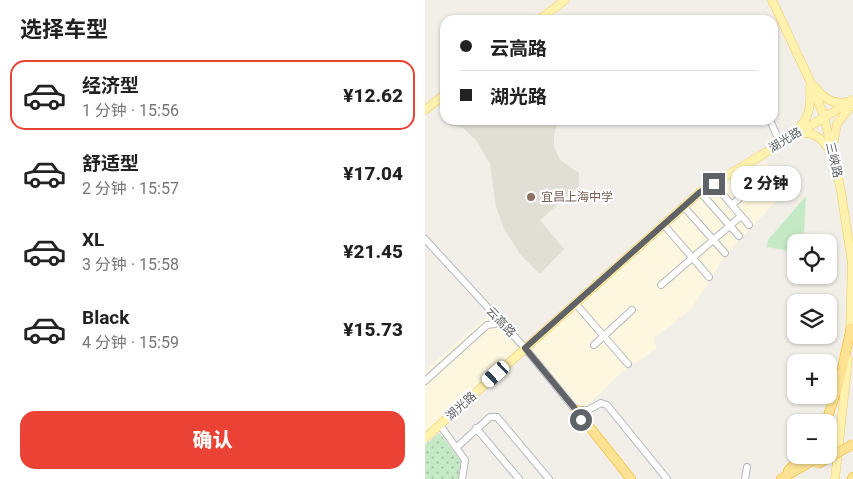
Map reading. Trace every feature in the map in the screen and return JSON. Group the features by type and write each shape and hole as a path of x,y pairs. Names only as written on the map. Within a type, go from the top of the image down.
{"highway":[{"path":"851,328 853,344"},
{"path":"829,414 839,383 851,328"},
{"path":"576,410 629,479"},
{"path":"837,446 853,436"},
{"path":"837,451 853,444"},
{"path":"779,479 794,464"},
{"path":"779,479 808,464"},
{"path":"792,479 812,464"}],"main road":[{"path":"546,15 565,0"},
{"name":"三峡路","path":"772,0 824,116 841,190 852,264 851,328 835,479"},
{"path":"809,79 820,95 831,102 844,103 853,101"},
{"path":"793,135 805,122 810,111 809,79"},
{"path":"425,110 440,98"},
{"path":"833,154 833,137 837,124 853,101"},
{"name":"湖光路","path":"425,438 700,192 824,116 853,101"},
{"path":"793,135 805,132 815,134 825,142 833,154"}],"street":[{"path":"772,125 780,143"},
{"path":"731,205 768,172"},
{"path":"714,184 749,225"},
{"path":"700,192 739,236"},
{"path":"684,207 725,253"},
{"path":"661,285 741,216"},
{"path":"664,225 709,277"},
{"name":"云高路","path":"425,239 525,348 629,479"},
{"path":"575,303 628,364"},
{"path":"594,345 632,310"},
{"path":"425,381 487,324 495,324 500,321"},
{"path":"576,410 588,410 601,404 607,406 667,479"},
{"path":"457,447 491,416 497,417 549,479"},
{"path":"440,425 465,460 462,479"},
{"path":"476,428 519,479"},
{"path":"745,479 747,467"}],"shaded area":[{"name":"宜昌上海中学","path":"450,125 557,125 554,134 554,146 560,160 579,173 579,186 540,220 564,249 540,274 520,254 504,229 496,207 490,164 476,140 463,128"},
{"path":"765,160 784,193 727,253 691,309 653,339 657,348 622,372 583,410 530,348 702,198"},
{"path":"488,315 518,348 425,432 425,371"}],"green space":[{"path":"806,196 804,233 787,234 787,250 767,247 768,240"},
{"path":"439,433 462,462 458,479 425,479 425,445"}],"place":[{"name":"宜昌上海中学","path":"531,197"}],"route":[{"path":"581,420 576,410 525,348 700,192 714,184"}]}
